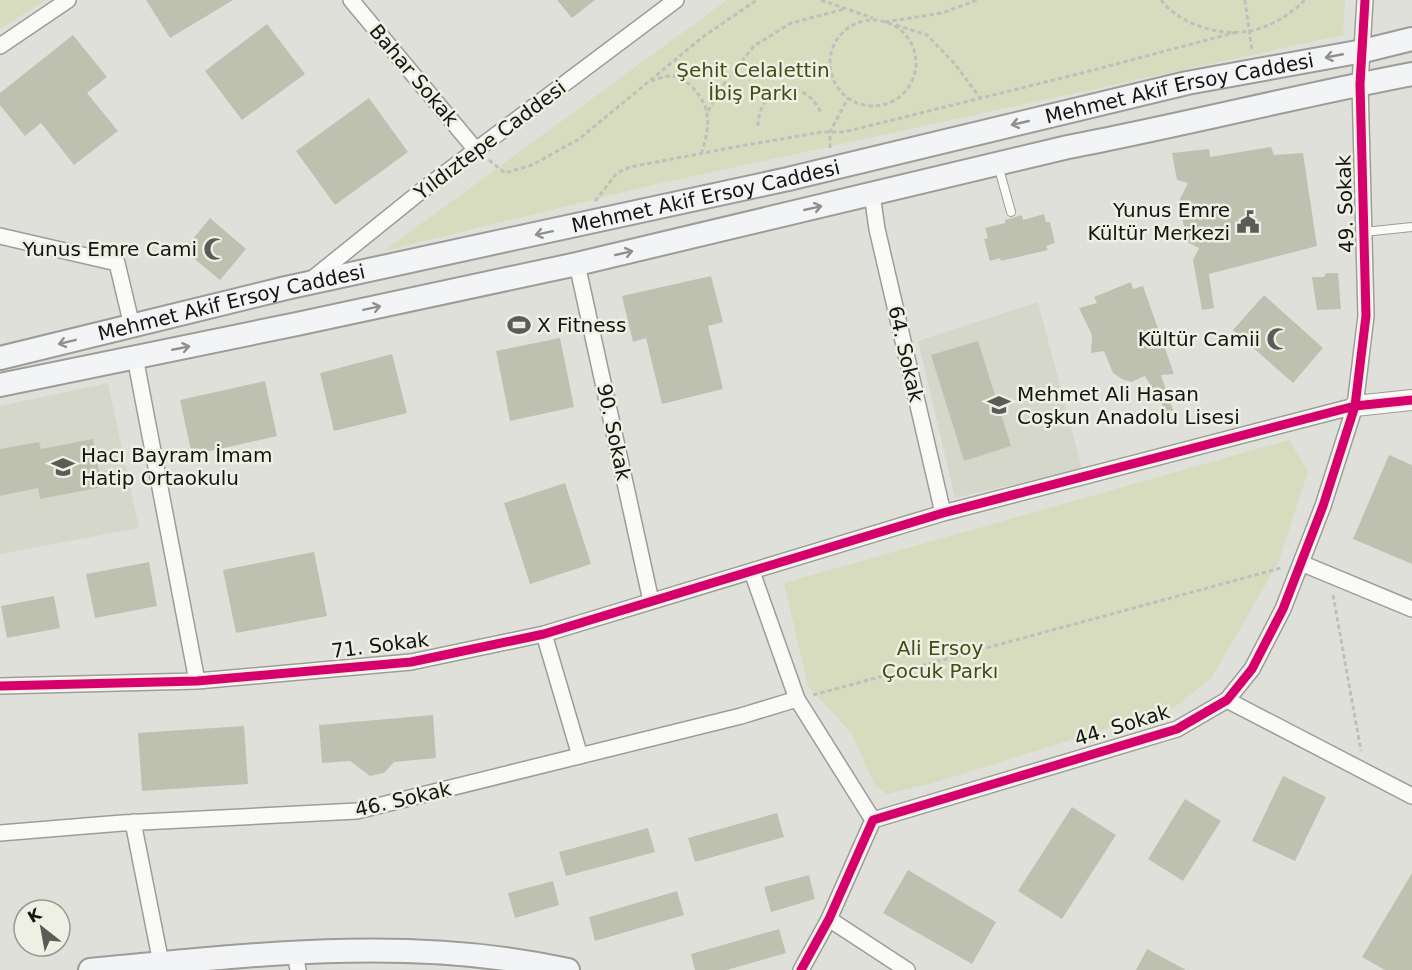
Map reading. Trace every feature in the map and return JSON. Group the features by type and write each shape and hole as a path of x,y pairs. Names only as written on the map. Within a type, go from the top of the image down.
{"main road":[{"name":"Mehmet Akif Ersoy Caddesi","path":"0,358 307,284 830,169 1187,83 1363,51 1412,39"},
{"name":"Mehmet Akif Ersoy Caddesi","path":"0,385 577,264 1068,147 1360,84 1412,75"},
{"path":"90,970 161,963 297,962 378,950 483,955 532,966 568,970"}],"street":[{"path":"0,46 68,0"},
{"name":"Bahar Sokak","path":"351,0 476,150"},
{"name":"Yıldıztepe Caddesi","path":"307,284 420,192 676,0"},
{"name":"49. Sokak","path":"1355,406 1366,316 1360,84 1365,0"},
{"name":"64. Sokak","path":"872,194 877,229 943,513"},
{"path":"0,236 117,263 132,326"},
{"name":"90. Sokak","path":"577,264 651,601"},
{"path":"135,357 197,681"},
{"path":"1355,406 1412,400"},
{"name":"71. Sokak","path":"0,686 197,681 411,662 544,634 943,513 1355,406"},
{"name":"44. Sokak","path":"873,820 1177,729 1227,700 1252,669 1283,609 1323,506 1355,406"},
{"path":"1301,563 1412,609"},
{"path":"752,572 796,699 873,820 829,919 801,970"},
{"path":"544,634 579,756"},
{"name":"46. Sokak","path":"0,833 133,822 357,811 741,716 796,699"},
{"path":"1227,700 1412,796"},
{"path":"133,822 161,963"},
{"path":"829,919 907,970"}],"lane":[{"path":"998,164 1011,212"},
{"path":"1364,232 1412,227"}],"path":[{"path":"476,150 505,173 532,165 579,139 704,36 757,0"},
{"path":"821,0 927,35 955,64 980,98"},
{"path":"885,22 897,28 908,38 914,51 916,65 913,79 905,91 894,100 881,105 867,106 848,98 834,82 830,68 831,54 836,41 845,31 857,23 871,20 885,22 942,13 977,0"},
{"path":"1161,0 1191,22 1220,31 1237,32 1250,31 1281,19 1305,0"},
{"path":"1245,0 1255,71"},
{"path":"702,153 707,135 708,111 726,81 754,46 791,23 844,9"},
{"path":"579,225 602,190 617,173 630,168 702,153 830,132 844,132 1237,32"},
{"path":"649,81 670,76 685,80 700,95 708,111"},
{"path":"758,126 758,115 762,104 778,90 789,88 810,95 817,103 821,113"},
{"path":"830,169 830,132 848,98"},
{"path":"796,699 1301,563"},
{"path":"1329,575 1361,756"}],"shaded area":[{"name":"Mehmet Ali Hasan Coşkun Anadolu Lisesi","path":"1038,302 1082,469 955,498 918,341"},
{"name":"Hacı Bayram İmam Hatip Ortaokulu","path":"108,383 139,528 0,554 0,406"}],"green space":[{"path":"0,0 46,0 0,29"},
{"name":"Şehit Celalettin İbiş Parkı","path":"727,0 1345,0 1343,35 657,184 384,251"},
{"name":"Ali Ersoy Çocuk Parkı","path":"1289,440 1308,472 1278,563 1211,679 1173,708 933,783 887,794 874,784 852,734 808,686 784,583"}],"building":[{"path":"146,0 233,0 170,38"},
{"path":"557,0 595,0 572,18"},
{"path":"267,24 305,74 242,120 205,71"},
{"path":"73,35 107,77 87,93 118,131 74,165 41,123 25,136 0,105 0,93"},
{"path":"369,98 408,152 335,205 296,151"},
{"name":"Yunus Emre Kültür Merkezi","path":"1271,147 1274,155 1303,153 1317,246 1209,274 1214,308 1202,310 1193,260 1199,248 1187,242 1179,201 1188,183 1177,180 1172,153 1209,149 1210,157"},
{"path":"1044,214 1046,222 1050,222 1055,243 1046,246 1048,250 1001,261 1000,258 990,261 984,239 988,238 985,228 1005,223 1005,220 1022,215 1023,220"},
{"name":"Yunus Emre Cami","path":"210,218 246,249 220,280 184,250"},
{"path":"1326,273 1338,273 1341,309 1317,310 1312,277 1324,277"},
{"path":"711,276 723,322 708,326 723,389 662,404 646,338 633,342 622,296"},
{"path":"1131,282 1133,289 1143,286 1174,374 1161,375 1173,410 1167,413 1145,376 1131,382 1122,379 1113,373 1104,351 1091,353 1092,335 1079,308 1097,303 1094,297"},
{"name":"Kültür Camii","path":"1264,295 1323,348 1293,383 1233,330"},
{"path":"560,338 574,407 510,421 496,351"},
{"path":"978,341 1011,446 964,461 931,355"},
{"path":"392,354 407,413 334,431 320,373"},
{"path":"265,381 277,436 192,455 180,400"},
{"path":"93,439 102,487 40,499 38,488 0,496 0,449 39,442 41,449"},
{"path":"1389,455 1412,465 1412,564 1353,539"},
{"path":"565,483 591,564 530,584 504,503"},
{"path":"314,552 327,616 236,633 223,570"},
{"path":"149,562 157,606 95,618 86,574"},
{"path":"54,596 60,628 7,638 1,606"},
{"path":"433,715 436,758 394,762 384,773 370,776 350,761 322,763 319,725"},
{"path":"244,726 248,784 142,791 138,733"},
{"path":"1283,776 1326,797 1295,861 1252,841"},
{"path":"1185,799 1221,821 1183,881 1148,859"},
{"path":"1072,807 1116,835 1062,919 1018,891"},
{"path":"777,813 784,837 695,862 688,838"},
{"path":"648,828 655,852 566,876 559,852"},
{"path":"908,870 996,922 972,964 883,913"},
{"path":"1412,873 1412,970 1385,970 1362,957"},
{"path":"809,875 815,899 771,912 764,887"},
{"path":"553,881 559,905 515,918 508,893"},
{"path":"677,891 684,915 595,941 589,917"},
{"path":"779,929 786,953 727,970 695,970 691,954"},
{"path":"1147,949 1186,970 1136,970"}],"cycle path":[{"path":"801,970 829,919 873,820 1177,729 1227,700 1252,669 1283,609 1323,506 1355,406 1366,316 1360,84 1365,0"},
{"path":"0,686 197,681 411,662 544,634 943,513 1355,406 1412,400"}],"place":[{"name":"Yunus Emre Kültür Merkezi","path":"1248,222"},
{"name":"Yunus Emre Cami","path":"215,249"},
{"name":"X Fitness","path":"519,325"},
{"name":"Kültür Camii","path":"1278,339"},
{"name":"Mehmet Ali Hasan Coşkun Anadolu Lisesi","path":"999,405"},
{"name":"Hacı Bayram İmam Hatip Ortaokulu","path":"63,467"}]}
